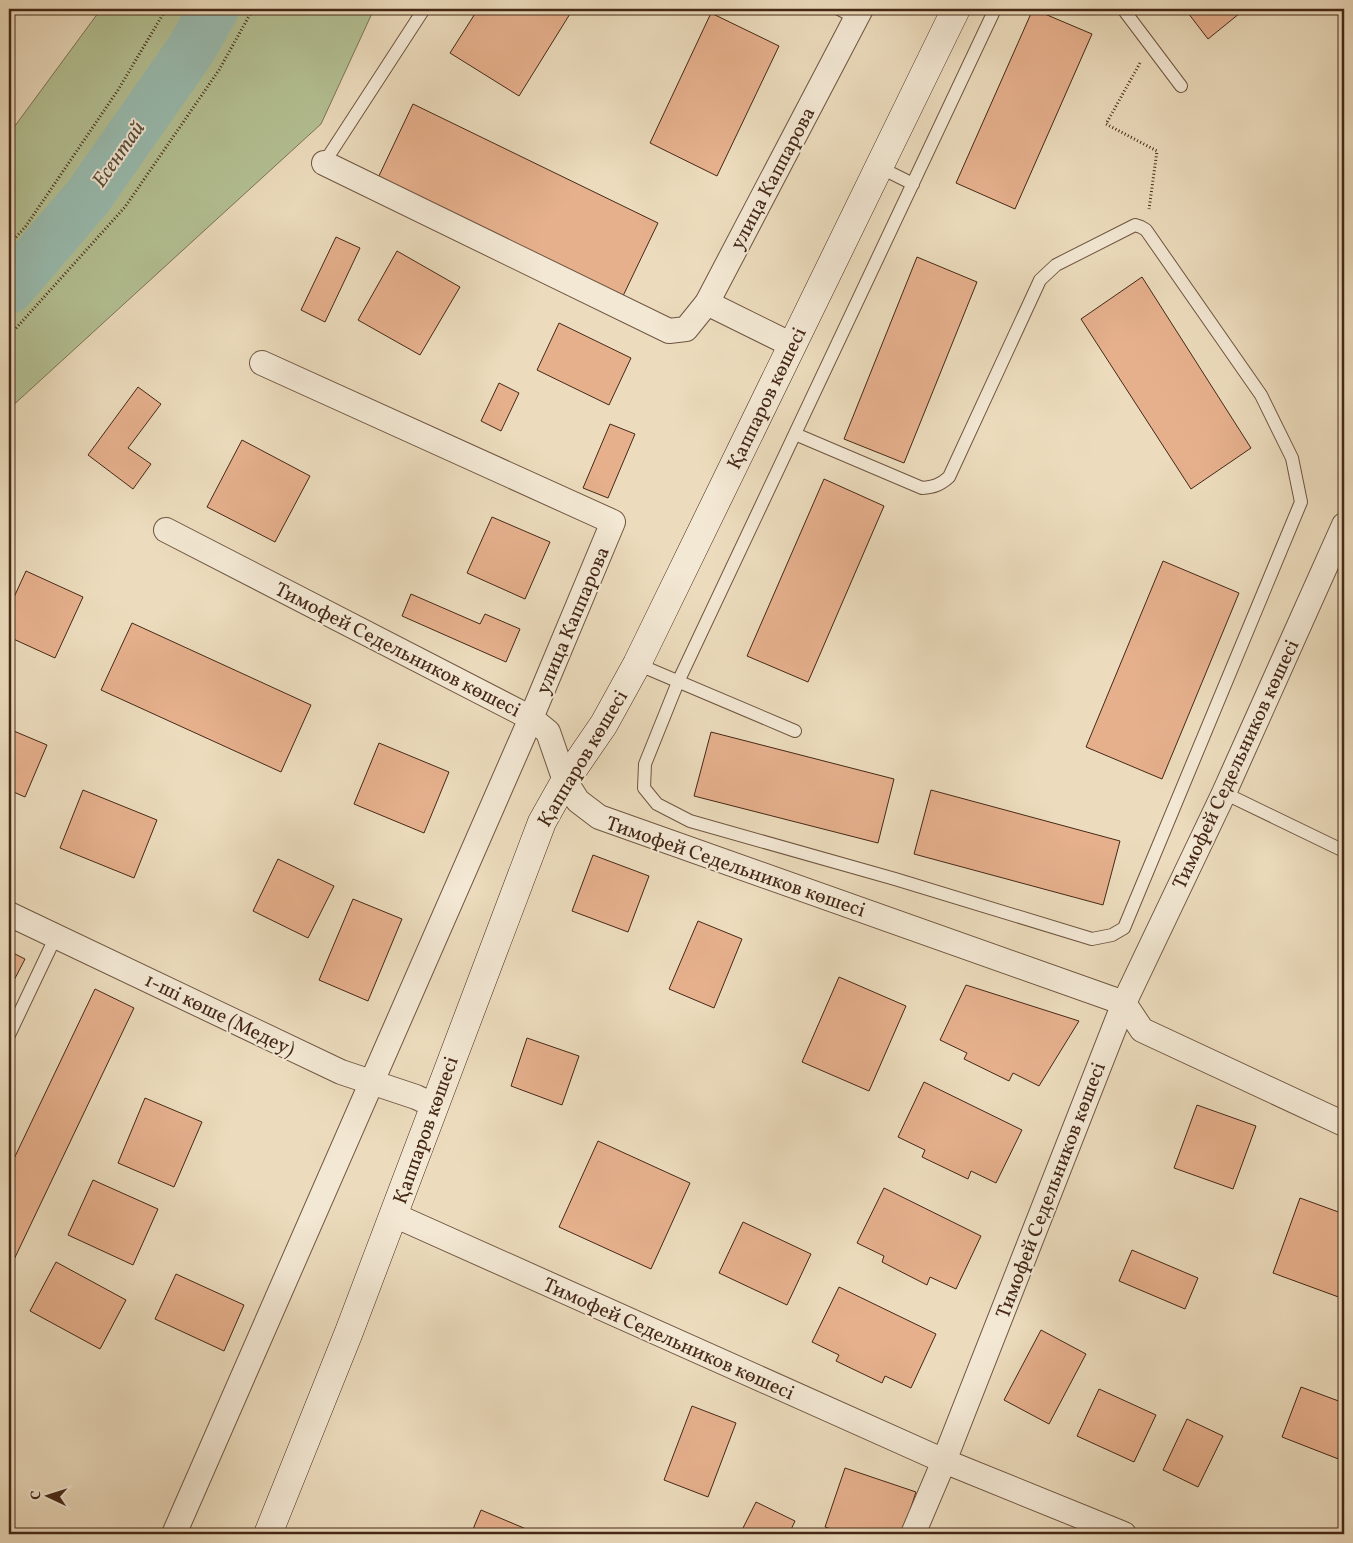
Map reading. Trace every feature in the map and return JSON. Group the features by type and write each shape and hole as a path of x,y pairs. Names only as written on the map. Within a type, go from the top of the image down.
{"street":[{"name":"Қаппаров көшесі","path":"268,1534 349,1332 542,822 565,781 604,724 637,664 956,9"},
{"name":"улица Каппарова","path":"324,163 669,331 686,329 707,303 852,12"},
{"path":"707,303 792,345"},
{"name":"улица Каппарова","path":"262,363 613,522 531,718"},
{"name":"Тимофей Седельников көшесі","path":"944,1461 1124,1003 1224,793 1344,525"},
{"name":"Тимофей Седельников көшесі","path":"166,530 531,718 548,732 565,781 578,801 599,818 1124,1003"},
{"path":"174,1534 531,718"},
{"name":"1-ші көше (Медеу)","path":"9,914 341,1072 373,1081 416,1097 434,1106"},
{"path":"1124,1003 1142,1030 1344,1124"},
{"name":"Тимофей Седельников көшесі","path":"394,1215 944,1461 1124,1534"},
{"path":"913,1534 944,1461"}],"lane":[{"path":"324,163 424,9"},
{"path":"795,434 922,488 942,484 949,477 1040,280 1056,265 1135,226 1146,230 1261,395 1292,458 1301,502 1124,928 1112,935 1092,939 895,879 690,821 657,804 644,788 645,764 678,682 995,9"},
{"path":"1123,9 1181,86"},
{"path":"879,167 913,184"},
{"path":"637,664 795,730"},
{"path":"1224,793 1344,851"},
{"path":"9,1035 56,936"}],"path":[{"path":"9,245 26,226 118,90 166,9"},
{"path":"9,336 125,207 219,70 254,9"},
{"path":"1146,230 1157,151 1106,124 1150,45"}],"green space":[{"path":"101,9 374,9 321,124 9,409 9,134"}],"building":[{"path":"478,9 573,9 519,96 450,53"},
{"path":"1033,9 1092,34 1015,209 956,183"},
{"path":"1185,9 1245,9 1208,39"},
{"path":"711,13 779,46 717,176 650,143"},
{"path":"413,104 658,223 622,298 377,180"},
{"path":"336,237 360,248 325,322 301,310"},
{"path":"397,251 460,287 420,355 358,320"},
{"path":"917,257 977,282 904,463 844,439"},
{"path":"1142,277 1251,448 1191,489 1081,319"},
{"path":"559,323 631,358 609,405 537,370"},
{"path":"499,383 519,393 501,431 481,421"},
{"path":"138,387 161,404 128,448 151,464 133,489 88,455"},
{"path":"610,424 635,434 608,498 583,488"},
{"path":"242,440 310,476 275,542 207,507"},
{"path":"824,479 884,506 808,682 747,656"},
{"path":"492,517 550,542 525,599 467,573"},
{"path":"1163,561 1239,593 1162,779 1086,747"},
{"path":"26,571 83,597 55,658 9,637 9,608"},
{"path":"411,594 480,624 485,614 520,629 506,662 402,616"},
{"path":"132,623 311,705 281,772 101,690"},
{"path":"9,729 47,745 25,797 9,790"},
{"path":"711,732 894,779 878,843 694,796"},
{"path":"379,743 449,772 424,833 354,804"},
{"path":"83,790 157,820 134,878 60,848"},
{"path":"931,790 1120,841 1103,905 914,854"},
{"path":"593,855 649,876 628,932 572,911"},
{"path":"278,859 334,886 308,938 253,911"},
{"path":"353,899 402,919 368,1001 319,980"},
{"path":"698,921 742,939 714,1008 669,989"},
{"path":"9,951 25,959 9,990"},
{"path":"839,977 906,1006 869,1091 802,1062"},
{"path":"966,985 1079,1021 1039,1086 1013,1073 1009,1081 964,1059 967,1053 940,1040"},
{"path":"95,989 134,1008 9,1270 9,1169"},
{"path":"527,1038 579,1056 562,1105 511,1086"},
{"path":"924,1082 1022,1130 996,1183 971,1171 968,1179 922,1157 925,1150 898,1137"},
{"path":"145,1098 202,1122 174,1187 118,1163"},
{"path":"1197,1105 1256,1126 1233,1189 1174,1168"},
{"path":"598,1141 690,1183 651,1269 559,1227"},
{"path":"93,1180 158,1209 133,1265 68,1235"},
{"path":"884,1188 981,1236 956,1289 930,1277 927,1285 882,1262 884,1256 857,1243"},
{"path":"1300,1198 1344,1214 1344,1299 1273,1273"},
{"path":"743,1222 811,1254 787,1305 719,1273"},
{"path":"1132,1250 1198,1278 1185,1309 1119,1281"},
{"path":"56,1262 126,1300 100,1349 30,1311"},
{"path":"176,1274 244,1305 224,1351 155,1319"},
{"path":"839,1287 936,1334 911,1388 885,1376 882,1383 836,1361 839,1355 812,1342"},
{"path":"1041,1330 1086,1354 1049,1424 1004,1400"},
{"path":"1301,1387 1344,1403 1344,1450 1341,1460 1282,1437"},
{"path":"1099,1389 1156,1415 1134,1462 1077,1436"},
{"path":"692,1406 736,1423 708,1497 664,1480"},
{"path":"1187,1419 1223,1436 1198,1487 1163,1470"},
{"path":"845,1468 916,1492 902,1534 846,1534 825,1527"},
{"path":"756,1502 795,1521 789,1534 740,1534"},
{"path":"481,1510 538,1534 471,1534"}],"waterway":[{"name":"Есентай","path":"9,289 87,198 190,51 214,9"}]}
